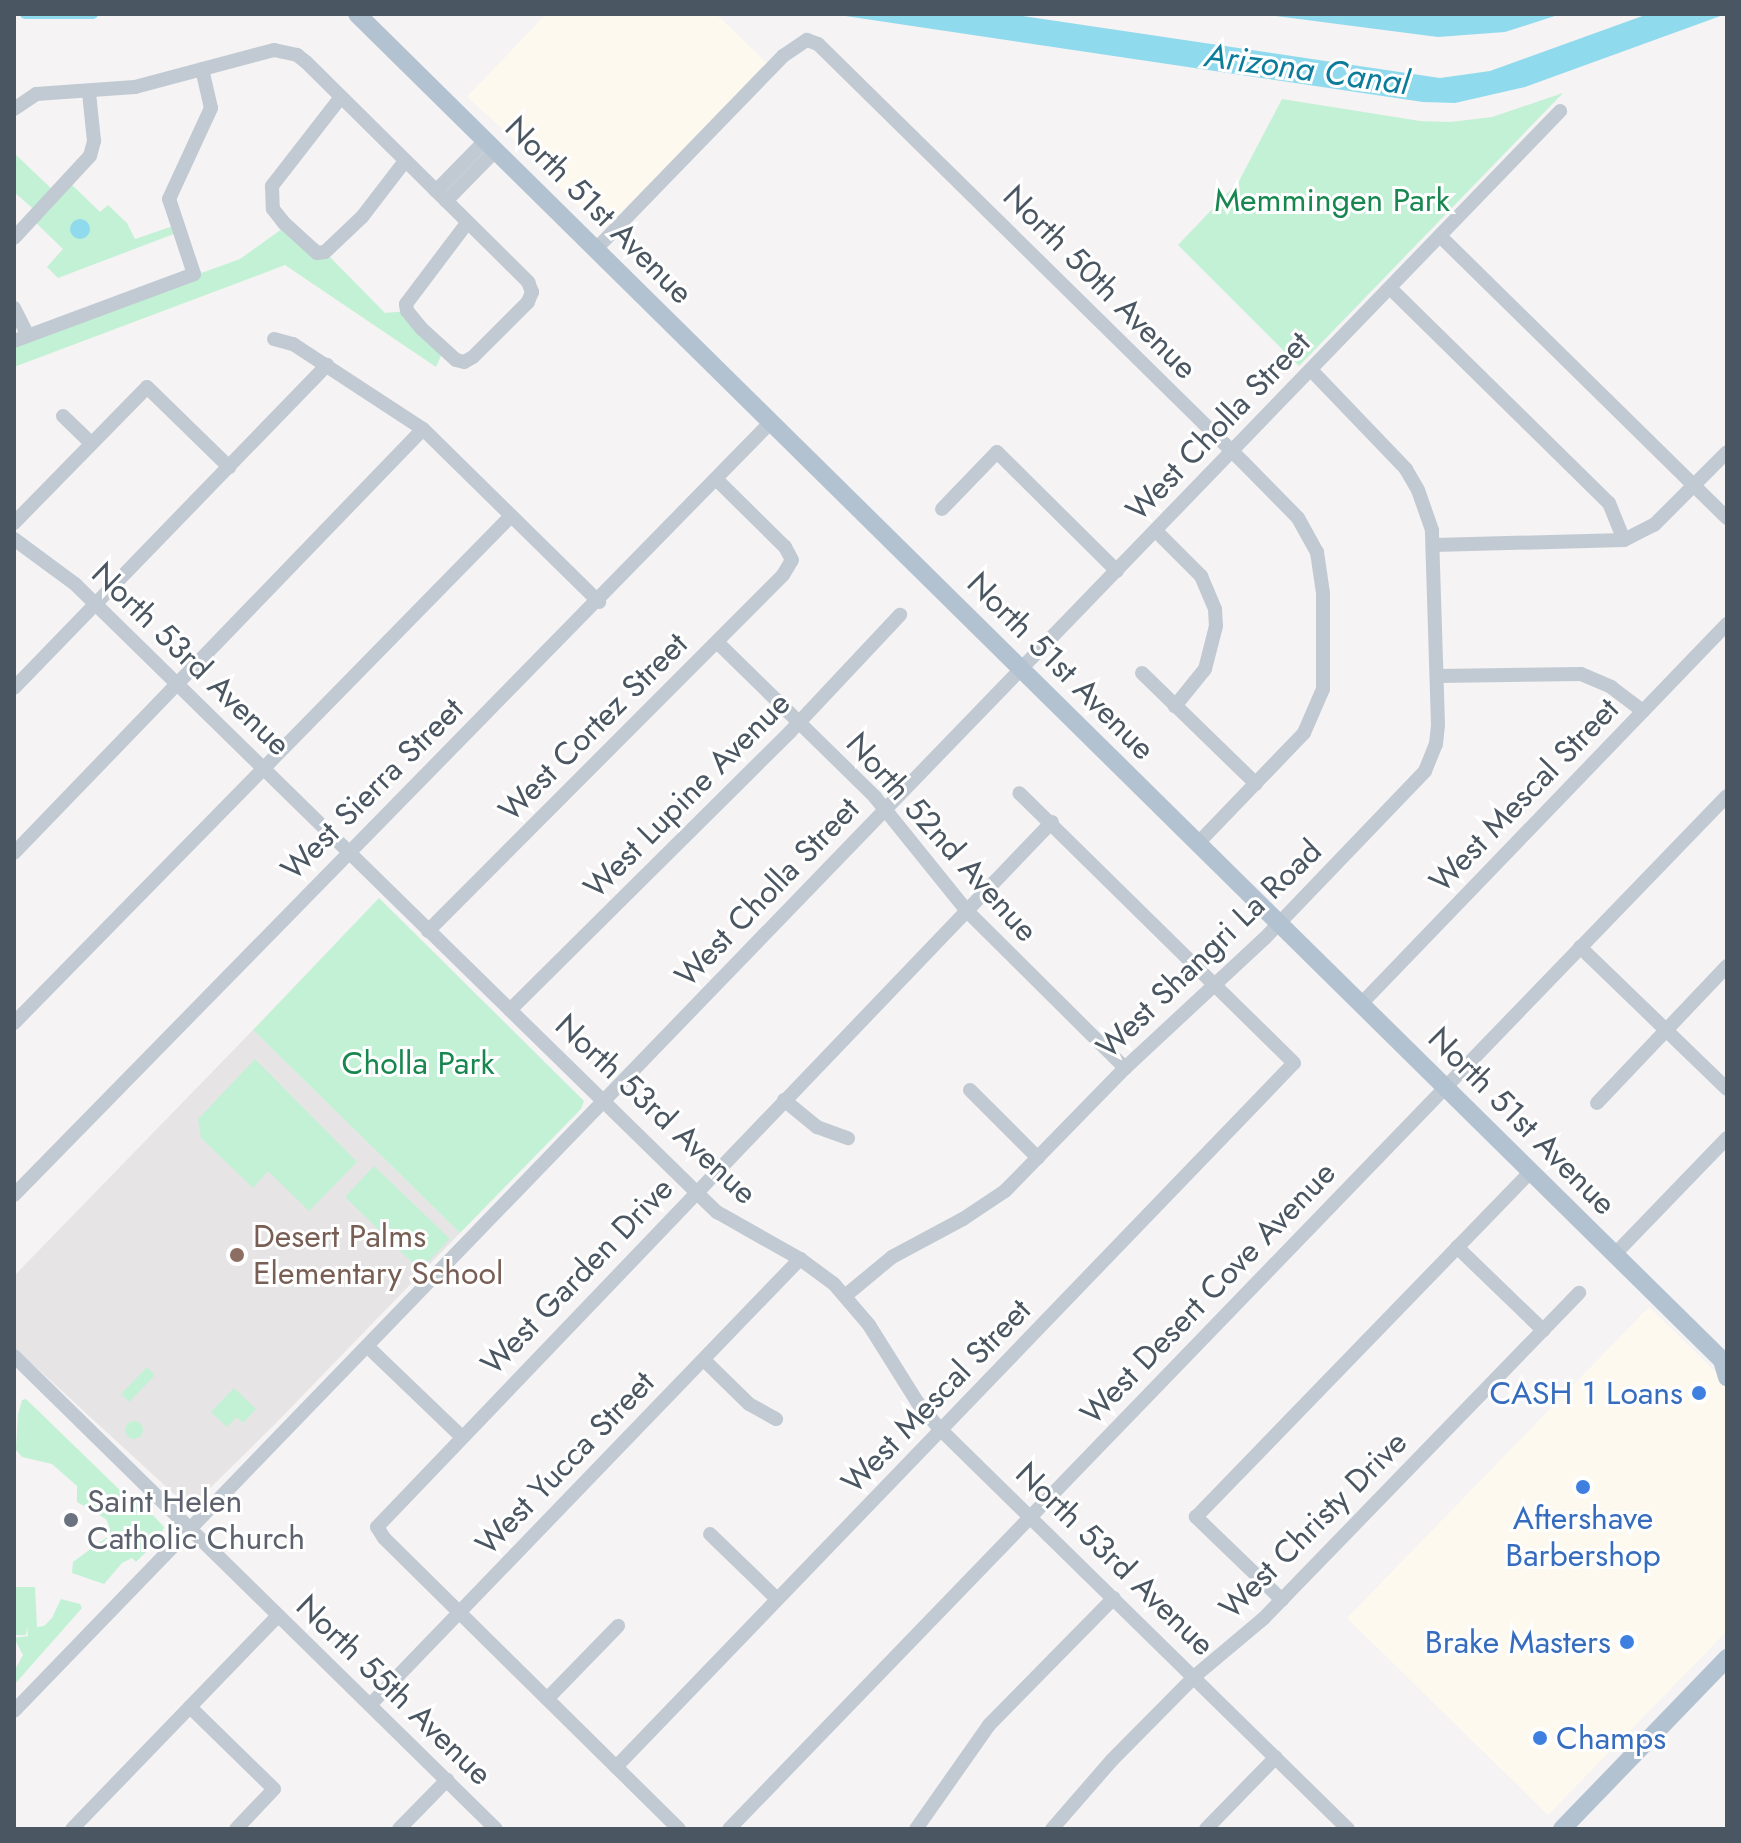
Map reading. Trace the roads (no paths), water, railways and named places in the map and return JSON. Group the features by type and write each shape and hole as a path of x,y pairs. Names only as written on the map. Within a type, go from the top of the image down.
{"main road":[{"name":"North 51st Avenue","path":"357,14 1725,1366"},
{"path":"1562,1829 1727,1658"}],"street":[{"name":"North 50th Avenue","path":"596,249 777,62 799,42 807,40 818,44 1232,451 1298,518 1310,536 1322,572 1325,669 1317,708 1304,733 1256,784"},
{"path":"14,109 36,94 89,93 135,87 274,50 289,51 306,62 528,282 532,292 528,302 473,357 464,362 456,360 421,328 406,304 467,223"},
{"path":"14,308 21,339 194,274 169,199 211,108 202,69"},
{"path":"14,238 90,156 94,141 89,93"},
{"path":"341,97 272,186 273,209 284,223 317,253 330,249 362,217 405,161"},
{"name":"West Cholla Street","path":"14,1711 1560,111"},
{"path":"441,196 491,145"},
{"path":"1440,236 1727,518"},
{"path":"1390,288 1609,503 1624,540"},
{"path":"274,339 293,344 423,429 599,602"},
{"path":"14,688 327,365"},
{"name":"West Shangri La Road","path":"845,1296 892,1257 963,1219 1005,1191 1125,1068 1217,986 1279,924 1425,771 1436,744 1437,676 1434,545 1426,510 1406,469 1311,370"},
{"path":"14,523 147,387 229,467"},
{"path":"63,416 91,443"},
{"name":"West Sierra Street","path":"14,1195 348,851 599,602 771,422"},
{"path":"14,853 423,429"},
{"path":"942,509 997,452 1117,571"},
{"path":"1434,545 1624,540 1654,525 1727,452"},
{"name":"West Cortez Street","path":"428,931 783,575 792,560 785,547 717,480"},
{"path":"14,1023 511,516"},
{"path":"1156,531 1201,576 1215,609 1213,649 1205,669 1175,706"},
{"name":"North 53rd Avenue","path":"14,539 65,576 96,604 697,1193 740,1227 800,1259 845,1296 869,1325 918,1403 941,1430 1348,1829"},
{"name":"West Lupine Avenue","path":"510,1010 799,723 900,615"},
{"name":"West Mescal Street","path":"1361,1004 1727,624"},
{"name":"North 52nd Avenue","path":"718,643 886,810 967,911 1125,1068"},
{"path":"1142,673 1256,784 1198,843"},
{"path":"1437,676 1581,674 1611,687 1643,711"},
{"path":"1019,793 1217,986"},
{"name":"West Desert Cove Avenue","path":"729,1829 1727,796"},
{"name":"West Garden Drive","path":"459,1613 377,1527 1052,822"},
{"path":"1580,947 1727,1089"},
{"path":"1597,1103 1727,966"},
{"name":"West Mescal Street","path":"616,1767 1294,1063 1217,986"},
{"path":"970,1090 1038,1158"},
{"path":"784,1100 817,1127 848,1138"},
{"path":"1615,1254 1727,1138"},
{"path":"1282,1600 1196,1517 1531,1171"},
{"path":"1457,1247 1543,1330"},
{"name":"West Yucca Street","path":"370,1705 800,1259"},
{"name":"West Christy Drive","path":"1052,1829 1112,1760 1195,1676 1282,1600 1579,1293"},
{"path":"367,1346 461,1436"},
{"name":"North 55th Avenue","path":"14,1356 496,1829"},
{"path":"704,1360 749,1404 776,1419"},
{"path":"710,1534 777,1599"},
{"path":"916,1829 989,1725 1114,1598"},
{"path":"459,1613 679,1829"},
{"path":"72,1829 278,1616"},
{"path":"547,1699 618,1626"},
{"path":"190,1707 274,1789 236,1829"},
{"path":"1206,1829 1276,1757"},
{"path":"399,1829 447,1780"}],"water":[{"path":"832,14 1010,14 1440,78 1490,71 1648,14 1726,14 1525,87 1455,103 1423,102"},
{"path":"1261,14 1561,14 1505,32 1438,37"},
{"path":"76,219 84,219 90,229 84,239 76,239 70,233 70,225"}],"waterway":[{"name":"Arizona Canal","path":"25,14 93,14"}],"place":[{"name":"Desert Palms Elementary School","path":"237,1255"},
{"name":"CASH 1 Loans","path":"1699,1393"},
{"name":"Aftershave Barbershop","path":"1583,1487"},
{"name":"Saint Helen Catholic Church","path":"71,1520"},
{"name":"Brake Masters","path":"1627,1642"},
{"name":"Champs","path":"1540,1738"}],"park label":[{"name":"Memmingen Park","path":"1332,200"},
{"name":"Cholla Park","path":"418,1063"}]}
